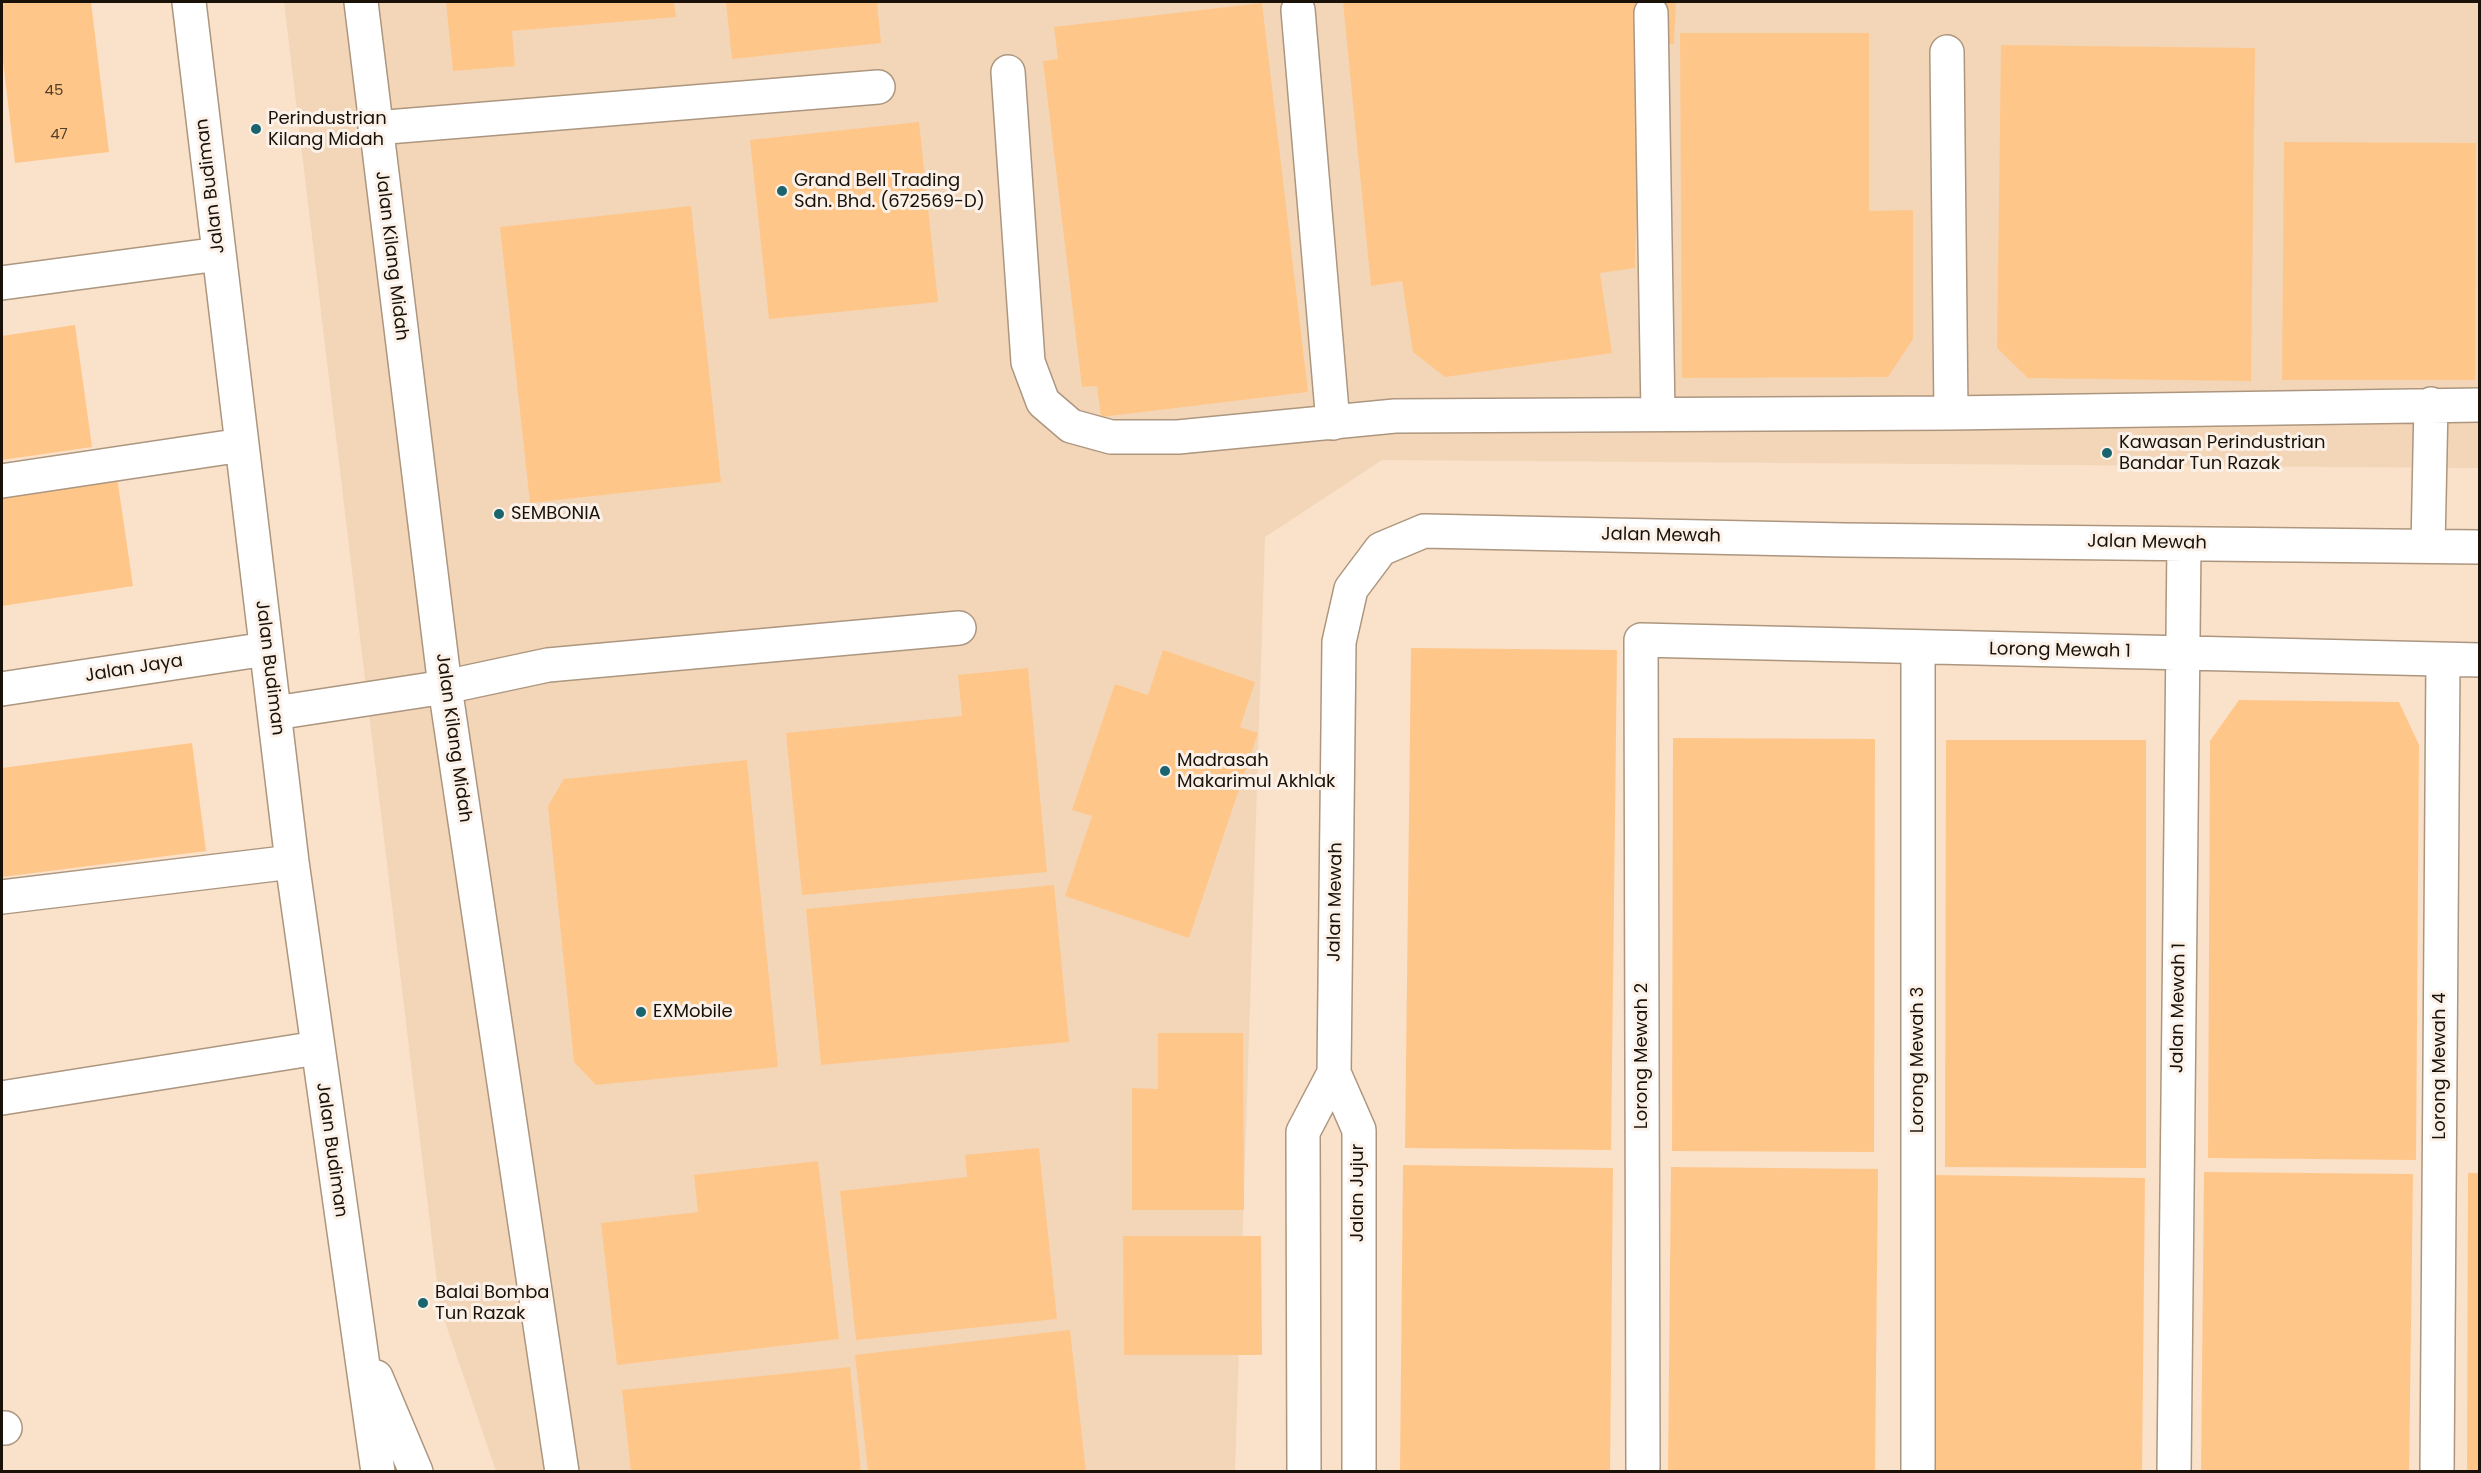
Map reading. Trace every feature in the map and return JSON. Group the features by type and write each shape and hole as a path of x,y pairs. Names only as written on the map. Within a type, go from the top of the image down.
{"street":[{"name":"Jalan Budiman","path":"189,2 292,862 378,1472"},
{"name":"Jalan Kilang Midah","path":"361,2 445,687 562,1472"},
{"path":"1298,10 1333,423"},
{"path":"1651,13 1658,414"},
{"path":"1947,52 1951,412"},
{"path":"1008,72 1028,362 1043,402 1071,426 1111,437 1178,437 1395,416 2480,405"},
{"path":"375,128 878,87"},
{"path":"2,283 219,254"},
{"path":"2428,546 2431,405"},
{"path":"2,481 242,445"},
{"name":"Jalan Mewah","path":"1334,1073 1339,642 1351,589 1381,549 1424,531 1833,540 2480,547"},
{"name":"Jalan Mewah 1","path":"2174,1472 2184,544"},
{"path":"275,713 445,687 548,665 959,628"},
{"name":"Lorong Mewah 1","path":"1641,640 1918,649 2480,660"},
{"name":"Lorong Mewah 2","path":"1641,640 1643,1472"},
{"name":"Jalan Jaya","path":"2,689 266,649"},
{"name":"Lorong Mewah 3","path":"1918,649 1918,1472"},
{"name":"Lorong Mewah 4","path":"2437,1472 2443,660"},
{"path":"2,897 292,862"},
{"path":"2,1098 317,1048"},
{"path":"1304,1472 1302,1132 1334,1073"},
{"name":"Jalan Jujur","path":"1334,1073 1359,1130 1359,1472"},
{"name":"Jalan Budiman","path":"358,1334 416,1472"}],"shaded area":[{"path":"284,2 2479,2 2479,468 1382,460 1265,537 1235,1471 496,1471 440,1307"}],"building":[{"path":"2,2 91,2 109,152 15,163 2,52"},
{"path":"446,2 674,2 676,17 512,31 515,66 453,71"},
{"path":"726,2 877,2 881,43 732,59"},
{"path":"1343,2 1676,2 1674,44 1642,45 1635,268 1600,273 1612,353 1445,377 1413,352 1402,281 1371,286"},
{"path":"1262,3 1308,392 1101,417 1097,386 1082,387 1043,61 1058,59 1054,27"},
{"path":"1680,33 1869,33 1869,211 1913,210 1913,339 1888,377 1682,378"},
{"path":"2001,45 2255,48 2251,381 2028,378 1997,348"},
{"path":"919,122 938,302 769,319 750,140"},
{"path":"2284,142 2476,143 2475,380 2282,380"},
{"path":"691,206 721,482 530,503 500,227"},
{"path":"75,325 92,447 2,460 2,336"},
{"path":"117,477 133,586 2,606 2,495"},
{"path":"1411,648 1617,650 1611,1150 1405,1148"},
{"name":"Madrasah Makarimul Akhlak","path":"1163,650 1255,682 1240,727 1258,733 1189,938 1065,896 1092,816 1072,810 1115,684 1148,695"},
{"path":"1028,668 1047,872 802,895 786,733 962,716 958,675"},
{"path":"2239,700 2399,702 2419,745 2416,1160 2208,1158 2210,741"},
{"path":"1673,738 1875,739 1874,1152 1672,1151"},
{"path":"1946,740 2146,740 2146,1168 1945,1167"},
{"path":"192,743 206,851 2,877 2,768"},
{"path":"747,760 778,1067 596,1085 574,1062 548,806 564,779"},
{"path":"1054,885 1069,1042 821,1065 806,909"},
{"path":"1158,1033 1243,1033 1244,1210 1132,1210 1132,1088 1158,1089"},
{"path":"1039,1148 1057,1319 856,1340 840,1191 967,1177 965,1155"},
{"path":"818,1161 839,1339 617,1365 601,1223 698,1212 694,1175"},
{"path":"1403,1165 1613,1168 1610,1472 1400,1472"},
{"path":"1671,1167 1878,1169 1875,1472 1668,1472"},
{"path":"2204,1172 2413,1174 2409,1472 2201,1472"},
{"path":"2468,1173 2480,1173 2480,1472 2467,1472"},
{"path":"1934,1175 2145,1178 2142,1472 1932,1472"},
{"path":"1123,1236 1261,1236 1262,1355 1124,1355"},
{"path":"1070,1330 1086,1472 868,1472 855,1355"},
{"path":"850,1367 861,1472 631,1472 622,1390"}],"place":[{"name":"Perindustrian Kilang Midah","path":"256,129"},
{"name":"Grand Bell Trading Sdn. Bhd. (672569-D)","path":"782,191"},
{"name":"Kawasan Perindustrian Bandar Tun Razak","path":"2107,453"},
{"name":"SEMBONIA","path":"499,514"},
{"name":"Madrasah Makarimul Akhlak","path":"1165,771"},
{"name":"EXMobile","path":"641,1012"},
{"name":"Balai Bomba Tun Razak","path":"423,1303"}]}
